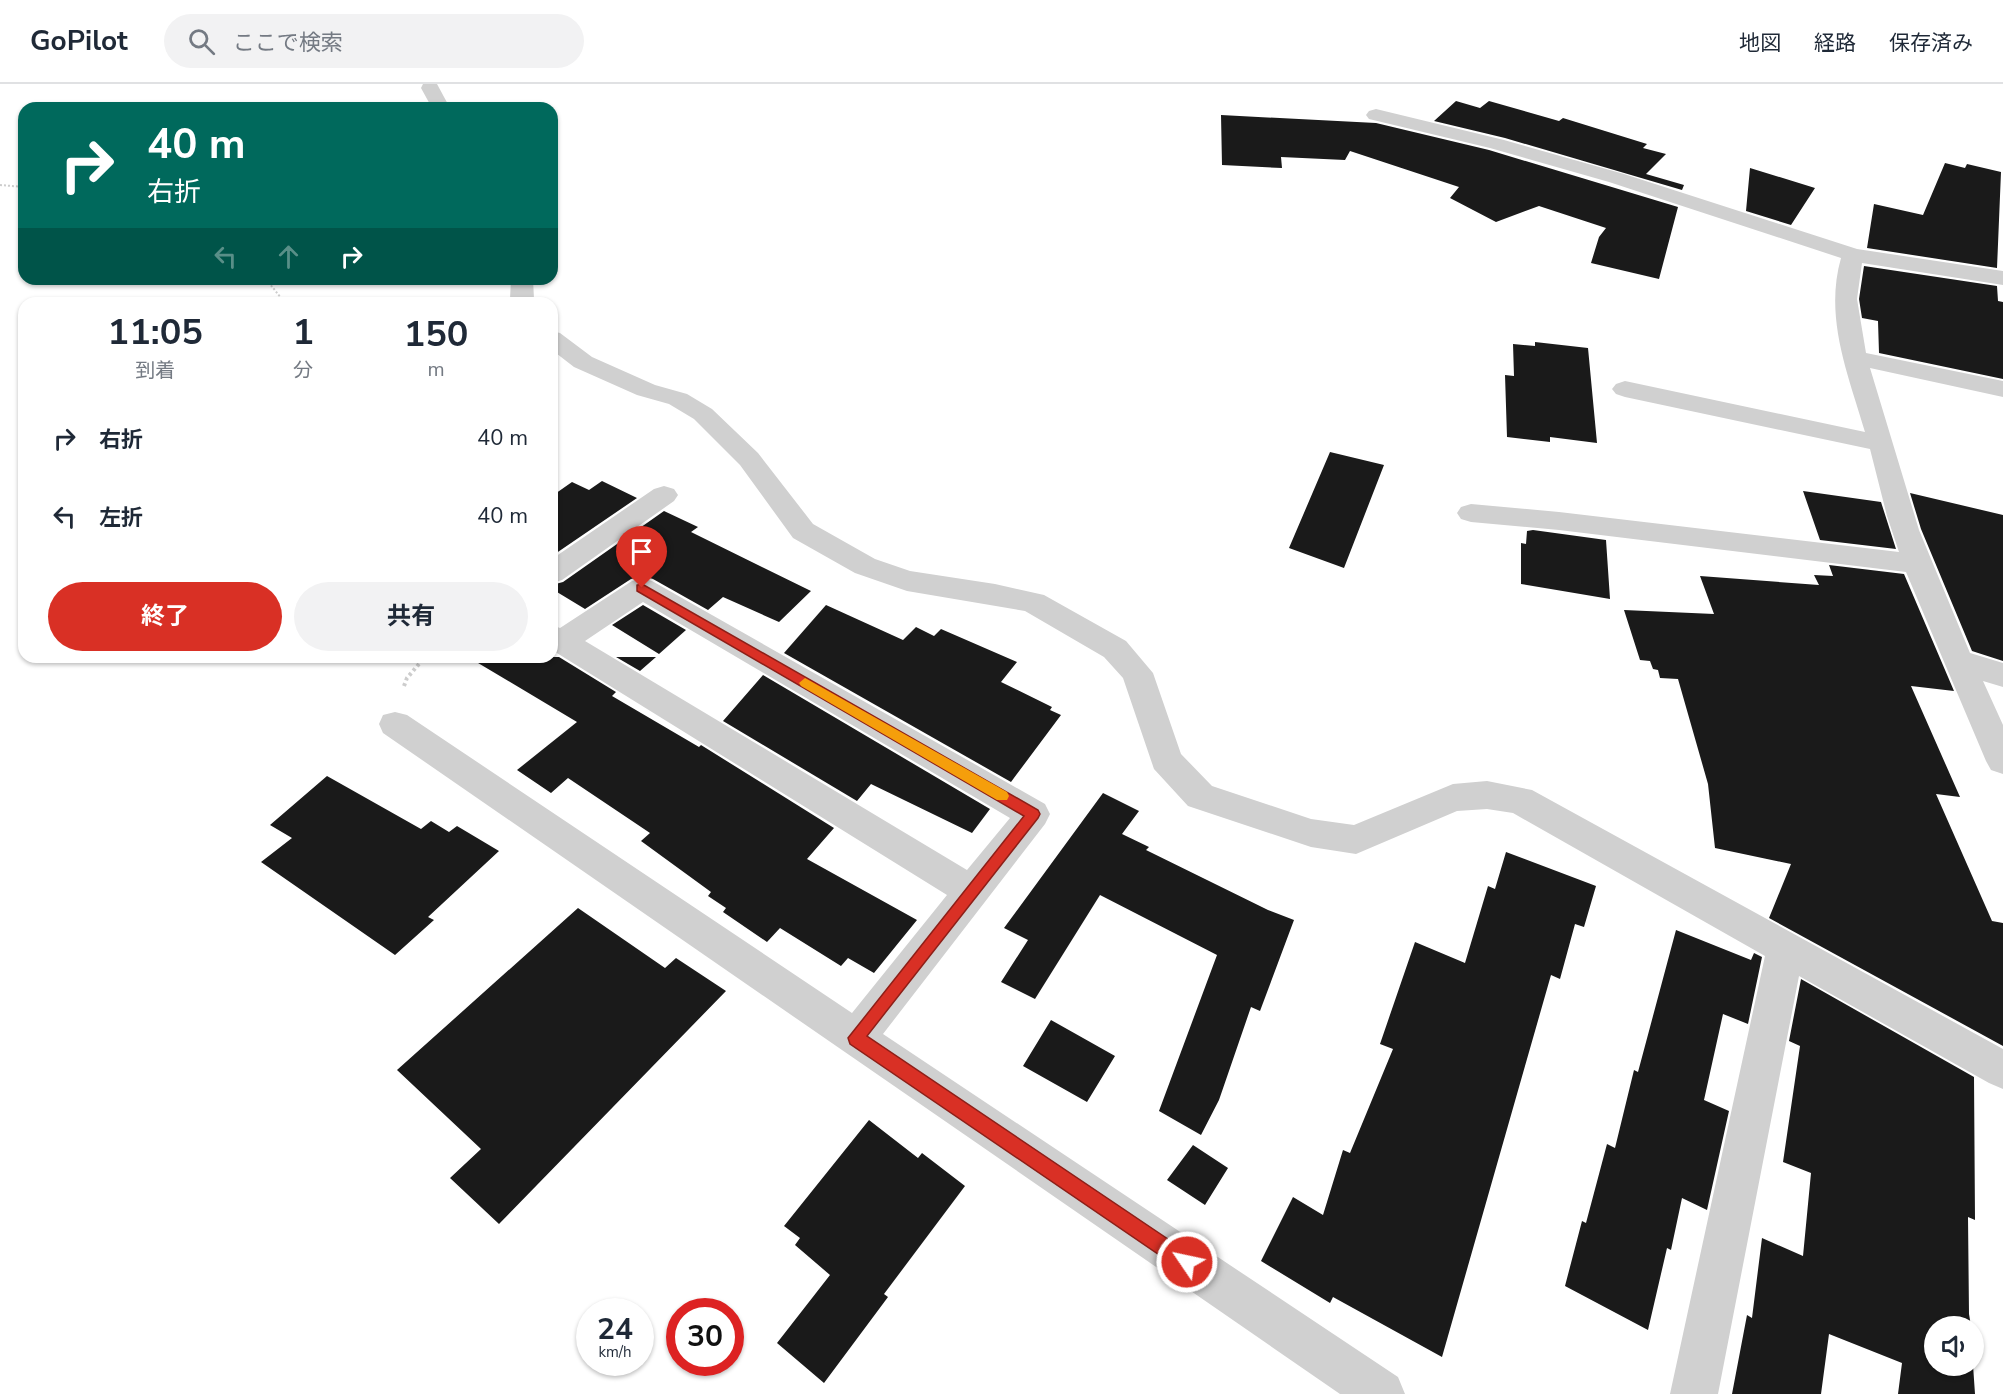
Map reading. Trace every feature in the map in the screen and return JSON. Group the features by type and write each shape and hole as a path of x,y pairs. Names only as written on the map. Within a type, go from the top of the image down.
{"street":[{"path":"430,88 438,102"},
{"path":"1376,115 1557,161 1712,206 1853,255 2003,278"},
{"path":"1853,255 1847,271 1845,294 1847,318 1893,492 1918,564 2003,761"},
{"path":"558,343 583,362 646,390 678,399 703,414 749,459 803,531 865,566 907,581 1033,602 1114,649 1137,673 1166,760 1200,796 1311,833 1356,840 1453,798 1486,795 1520,800 2003,1070"},
{"path":"1856,358 2003,389"},
{"path":"1625,389 1881,443"},
{"path":"558,569 664,495"},
{"path":"1471,513 1559,521 1918,564"},
{"path":"558,638 642,588 1033,814 856,1038"},
{"path":"558,640 972,892"},
{"path":"1960,663 2003,675"},
{"path":"394,724 1382,1394"},
{"path":"1694,1394 1786,948"}],"path":[{"path":"0,185 18,186"},
{"path":"271,285 280,297"}],"building":[{"path":"1456,101 1480,108 1489,101 1559,121 1563,118 1647,144 1643,148 1666,154 1646,174 1684,185 1682,190 1505,138 1434,121"},
{"path":"1221,115 1376,123 1489,150 1678,207 1659,279 1591,263 1599,237 1606,228 1539,206 1496,222 1450,198 1459,187 1350,151 1345,160 1281,157 1282,168 1222,165"},
{"path":"1945,163 1965,168 1967,164 2001,172 1997,268 1867,248 1874,204 1923,215"},
{"path":"1750,168 1815,188 1791,225 1746,211"},
{"path":"1864,266 1997,286 1998,301 2003,302 2003,379 1879,353 1878,321 1862,318 1859,299"},
{"path":"1535,342 1588,348 1597,443 1550,437 1550,442 1507,437 1505,375 1514,376 1513,344 1535,346"},
{"path":"1330,452 1384,465 1344,568 1289,548"},
{"path":"602,481 637,498 558,552 558,492 572,482 589,490"},
{"path":"1803,491 1881,502 1896,549 1820,540"},
{"path":"1910,493 2003,515 2003,661 1972,651 1921,529"},
{"path":"664,511 698,527 691,532 811,591 779,622 723,597 708,610 653,579 643,576 631,579 585,609 558,593 558,583"},
{"path":"1527,531 1606,540 1610,599 1521,584 1521,543 1526,544"},
{"path":"1829,565 1904,574 1954,691 1911,686 1960,797 1936,794 1992,921 2003,923 2003,1046 1769,918 1791,864 1715,848 1708,784 1678,679 1660,678 1658,670 1653,669 1650,661 1640,660 1624,610 1714,614 1700,576 1819,585 1814,575 1833,576"},
{"path":"643,605 686,630 659,654 612,625"},
{"path":"826,605 903,640 916,627 934,636 941,629 1017,662 1001,682 1052,707 1050,710 1061,715 1011,782 784,653"},
{"path":"559,657 616,692 612,696 699,747 701,745 834,828 807,859 917,920 874,973 848,958 841,966 780,928 767,942 723,912 726,908 708,896 711,892 641,841 650,833 568,778 551,793 517,770 577,722 478,663 558,663"},
{"path":"616,657 656,657 640,671"},
{"path":"763,675 990,809 972,833 871,784 857,801 723,721"},
{"path":"327,776 421,829 431,821 449,832 457,826 499,851 428,917 434,920 395,955 261,862 292,838 270,825"},
{"path":"1103,793 1139,811 1122,834 1149,847 1146,850 1268,910 1294,920 1260,1011 1251,1007 1219,1100 1201,1135 1159,1111 1217,955 1100,895 1035,999 1001,982 1028,940 1004,928"},
{"path":"1506,852 1596,886 1584,927 1575,924 1560,979 1551,975 1442,1357 1333,1297 1330,1303 1261,1261 1293,1197 1323,1215 1343,1150 1350,1153 1393,1049 1380,1044 1415,942 1465,963 1488,886 1495,889"},
{"path":"578,908 665,968 676,958 726,991 499,1224 450,1178 481,1149 397,1070"},
{"path":"1676,930 1751,960 1754,953 1762,957 1748,1024 1723,1014 1704,1100 1729,1111 1707,1210 1682,1198 1671,1250 1667,1248 1648,1330 1565,1286 1582,1221 1586,1223 1607,1144 1615,1148 1634,1070 1638,1072"},
{"path":"1801,979 1974,1077 1975,1220 1968,1217 1969,1316 1924,1316 1924,1376 1974,1376 1975,1394 1898,1394 1902,1363 1829,1334 1821,1394 1732,1394 1747,1315 1752,1318 1762,1238 1803,1256 1811,1173 1783,1162 1800,1046 1789,1041"},
{"path":"1051,1020 1115,1056 1087,1102 1023,1066"},
{"path":"869,1120 918,1158 922,1153 965,1186 884,1294 888,1297 824,1383 777,1343 830,1275 795,1245 800,1238 784,1226"},
{"path":"1193,1145 1228,1168 1205,1205 1167,1180"}],"slow traffic":[{"path":"805,683 1002,796"}],"route":[{"path":"642,588 1033,814 856,1038 1187,1262"}]}
